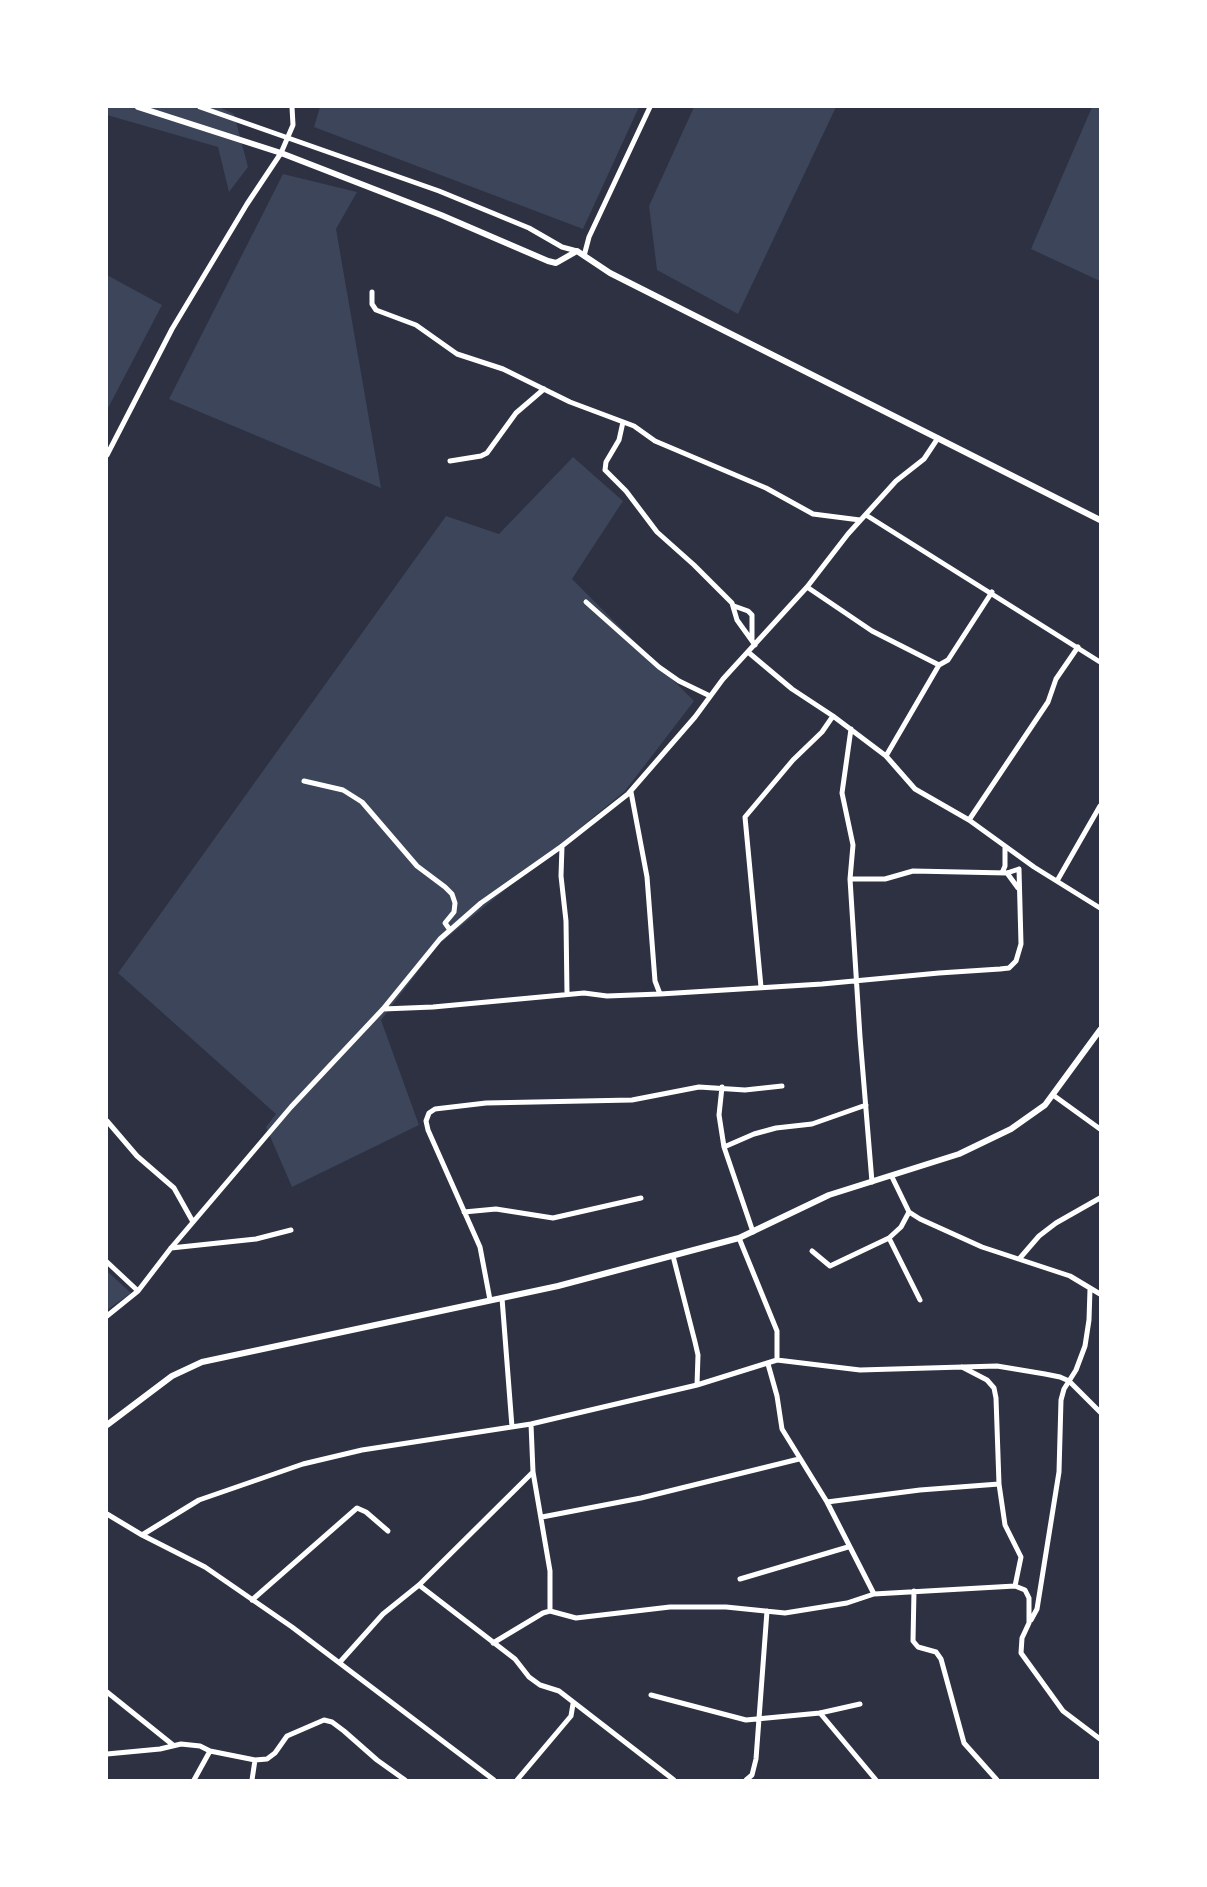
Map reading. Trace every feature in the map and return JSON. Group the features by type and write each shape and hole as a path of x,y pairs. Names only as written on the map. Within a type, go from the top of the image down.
{"street":[{"path":"138,107 281,153 441,215 548,261 556,263 577,251"},
{"path":"200,107 439,191 530,228 562,247 577,251 610,273 1100,520"},
{"path":"107,455 172,329 281,153 293,125 292,107"},
{"path":"584,256 589,237 650,107"},
{"path":"372,292 372,304 376,310 416,325 457,354 503,369 570,402 634,426 655,441 766,488 813,514 860,520"},
{"path":"450,461 487,453 516,413 544,389"},
{"path":"623,422 619,440 606,462 605,470 626,491 657,532 734,606 752,615 754,642"},
{"path":"107,1316 138,1291 170,1248 291,1107 383,1009 440,939 481,904 631,792 754,642 807,587 848,534 896,481 924,459 938,438"},
{"path":"866,515 1100,662"},
{"path":"844,520 848,534"},
{"path":"807,587 872,631 939,665"},
{"path":"886,755 939,665 948,660 992,592"},
{"path":"586,602 659,667 679,681 710,696"},
{"path":"734,606 737,620 754,642"},
{"path":"969,820 1048,702 1056,679 1078,647"},
{"path":"748,652 792,689 886,755 915,789 969,820 1025,861 1100,908"},
{"path":"761,987 745,817 793,760 822,732 833,716"},
{"path":"851,729 842,783 853,845 850,879 872,1182"},
{"path":"304,781 343,790 362,802 417,866 452,894 454,912 445,923 450,930"},
{"path":"631,792 647,877 654,981 660,994"},
{"path":"1057,881 1100,806"},
{"path":"562,846 567,994"},
{"path":"1004,873 1005,847"},
{"path":"383,1009 567,994 660,994 1009,968 1016,961 1021,944 1018,888 1019,869 1025,861"},
{"path":"850,879 885,879 913,871 1004,873 1019,869"},
{"path":"1004,873 1018,888"},
{"path":"107,1425 172,1376 202,1362 502,1298 739,1238 829,1195 959,1154 1011,1129 1045,1105 1100,1030"},
{"path":"489,1300 480,1247 428,1130 426,1121 429,1113 435,1109 486,1103 632,1100 699,1087 745,1090 782,1086"},
{"path":"722,1087 719,1115 723,1147 754,1232"},
{"path":"1054,1095 1100,1129"},
{"path":"723,1147 776,1128 812,1125 866,1105"},
{"path":"107,1121 137,1156 174,1188 193,1222"},
{"path":"892,1177 909,1212 982,1247 1070,1276 1100,1294"},
{"path":"464,1212 496,1209 553,1218 641,1198"},
{"path":"1020,1258 1056,1223 1100,1198"},
{"path":"812,1251 830,1266 889,1238 901,1227 909,1212"},
{"path":"170,1248 256,1239 291,1230"},
{"path":"739,1238 777,1331 777,1360"},
{"path":"889,1238 920,1300"},
{"path":"673,1256 698,1355 697,1385"},
{"path":"107,1262 138,1291"},
{"path":"1090,1289 1085,1346 1060,1400 1059,1472 1037,1609 1022,1639 1021,1653 1063,1711 1100,1739"},
{"path":"502,1298 512,1427"},
{"path":"142,1535 199,1500 303,1464 362,1450 531,1424 697,1385 777,1360 860,1370 997,1366 1052,1375 1069,1381 1100,1412"},
{"path":"768,1364 777,1396 780,1425 827,1502 874,1594"},
{"path":"960,1366 987,1380 996,1398 999,1484 1005,1525 1021,1557 1015,1586"},
{"path":"531,1424 533,1472 550,1571 550,1611"},
{"path":"542,1517 641,1498 799,1459"},
{"path":"340,1662 383,1614 419,1585 533,1472"},
{"path":"827,1502 920,1490 999,1484"},
{"path":"252,1600 357,1508 366,1512 388,1531"},
{"path":"107,1514 205,1567 340,1662 494,1780"},
{"path":"740,1579 848,1547"},
{"path":"419,1585 514,1659 529,1677 540,1685 559,1691 674,1780"},
{"path":"493,1643 543,1612 550,1611 576,1618 670,1607 726,1607 785,1613 828,1607 874,1594 1015,1586 1025,1590 1029,1598 1029,1623"},
{"path":"914,1591 913,1641 918,1647 936,1652 941,1659 964,1743 996,1780"},
{"path":"746,1780 755,1767 767,1611"},
{"path":"107,1692 173,1745"},
{"path":"651,1695 746,1720 820,1713 860,1704"},
{"path":"517,1780 571,1716 573,1704"},
{"path":"571,1716 586,1713"},
{"path":"820,1713 876,1780"},
{"path":"107,1754 160,1749 173,1745 200,1746 210,1751 255,1760 267,1759 287,1736 324,1720 332,1722 376,1760 405,1780"},
{"path":"194,1780 210,1751"},
{"path":"252,1780 255,1760"}],"shaded area":[{"path":"107,107 219,107 234,114 248,167 229,192 218,147 107,115"},
{"path":"320,107 639,107 583,229 314,127"},
{"path":"694,107 836,107 738,314 657,270 649,206"},
{"path":"1092,107 1100,107 1100,281 1031,249"},
{"path":"283,174 357,192 336,229 381,488 169,399"},
{"path":"107,275 162,305 107,410"},
{"path":"573,457 623,501 572,579 694,701 625,791 438,945 381,1020 419,1125 292,1187 266,1127 276,1114 118,973 446,516 499,534"},
{"path":"107,1271 131,1293 107,1310"}]}
